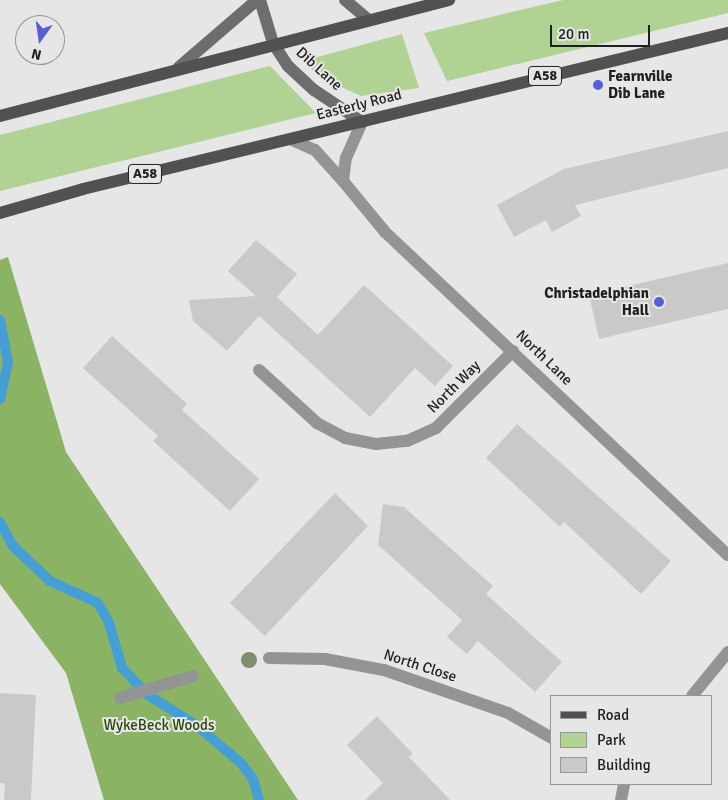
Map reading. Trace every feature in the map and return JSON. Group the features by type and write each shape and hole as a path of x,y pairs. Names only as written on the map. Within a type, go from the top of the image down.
{"main road":[{"path":"0,116 273,43 450,0"},
{"name":"Easterly Road","path":"0,213 290,139 728,33"}],"street":[{"name":"Dib Lane","path":"179,68 258,0 273,43 314,90 362,122"},
{"path":"345,0 368,19"},
{"path":"343,181 351,143 362,122"},
{"name":"North Lane","path":"290,139 315,150 385,232 513,350 728,554"},
{"name":"North Way","path":"259,370 317,423 345,438 376,444 407,441 436,428 513,350"},
{"path":"693,695 728,652"},
{"name":"North Close","path":"269,658 325,659 384,670 508,713 550,737"},
{"path":"120,698 193,676"},
{"path":"620,800 622,785"}],"green space":[{"path":"563,0 728,0 728,13 447,81 424,33"},
{"path":"402,34 419,88 361,96 321,78 303,61"},
{"path":"270,66 316,113 0,191 0,135"},
{"name":"WykeBeck Woods","path":"8,257 66,452 298,800 104,800 66,673 0,584 0,260"}],"building":[{"path":"728,131 728,168 575,205 581,216 552,232 546,220 514,237 497,205 564,169"},
{"path":"256,240 297,274 277,297 318,335 364,285 453,366 435,386 415,368 370,417 259,316 227,351 193,321 189,300 256,296 228,271"},
{"name":"Christadelphian Hall","path":"728,263 728,309 599,339 589,295"},
{"path":"112,336 187,404 182,410 259,479 230,511 153,441 158,436 83,368"},
{"path":"517,424 671,561 641,594 564,522 560,527 486,458"},
{"path":"335,493 368,526 265,636 230,603"},
{"path":"383,504 404,507 493,586 486,594 562,662 535,692 478,641 467,654 447,637 462,620 378,545"},
{"path":"0,693 36,695 31,800 4,800 5,784 0,783"},
{"path":"377,716 413,754 409,757 450,800 365,800 383,783 347,745"}],"waterway":[{"path":"0,320 8,362 0,399"},
{"path":"0,522 13,546 50,581 98,603 109,623 122,668 148,695 196,725 241,763 253,779 259,800"}],"place":[{"name":"Fearnville Dib Lane","path":"598,85"},
{"name":"Christadelphian Hall","path":"659,302"}]}
